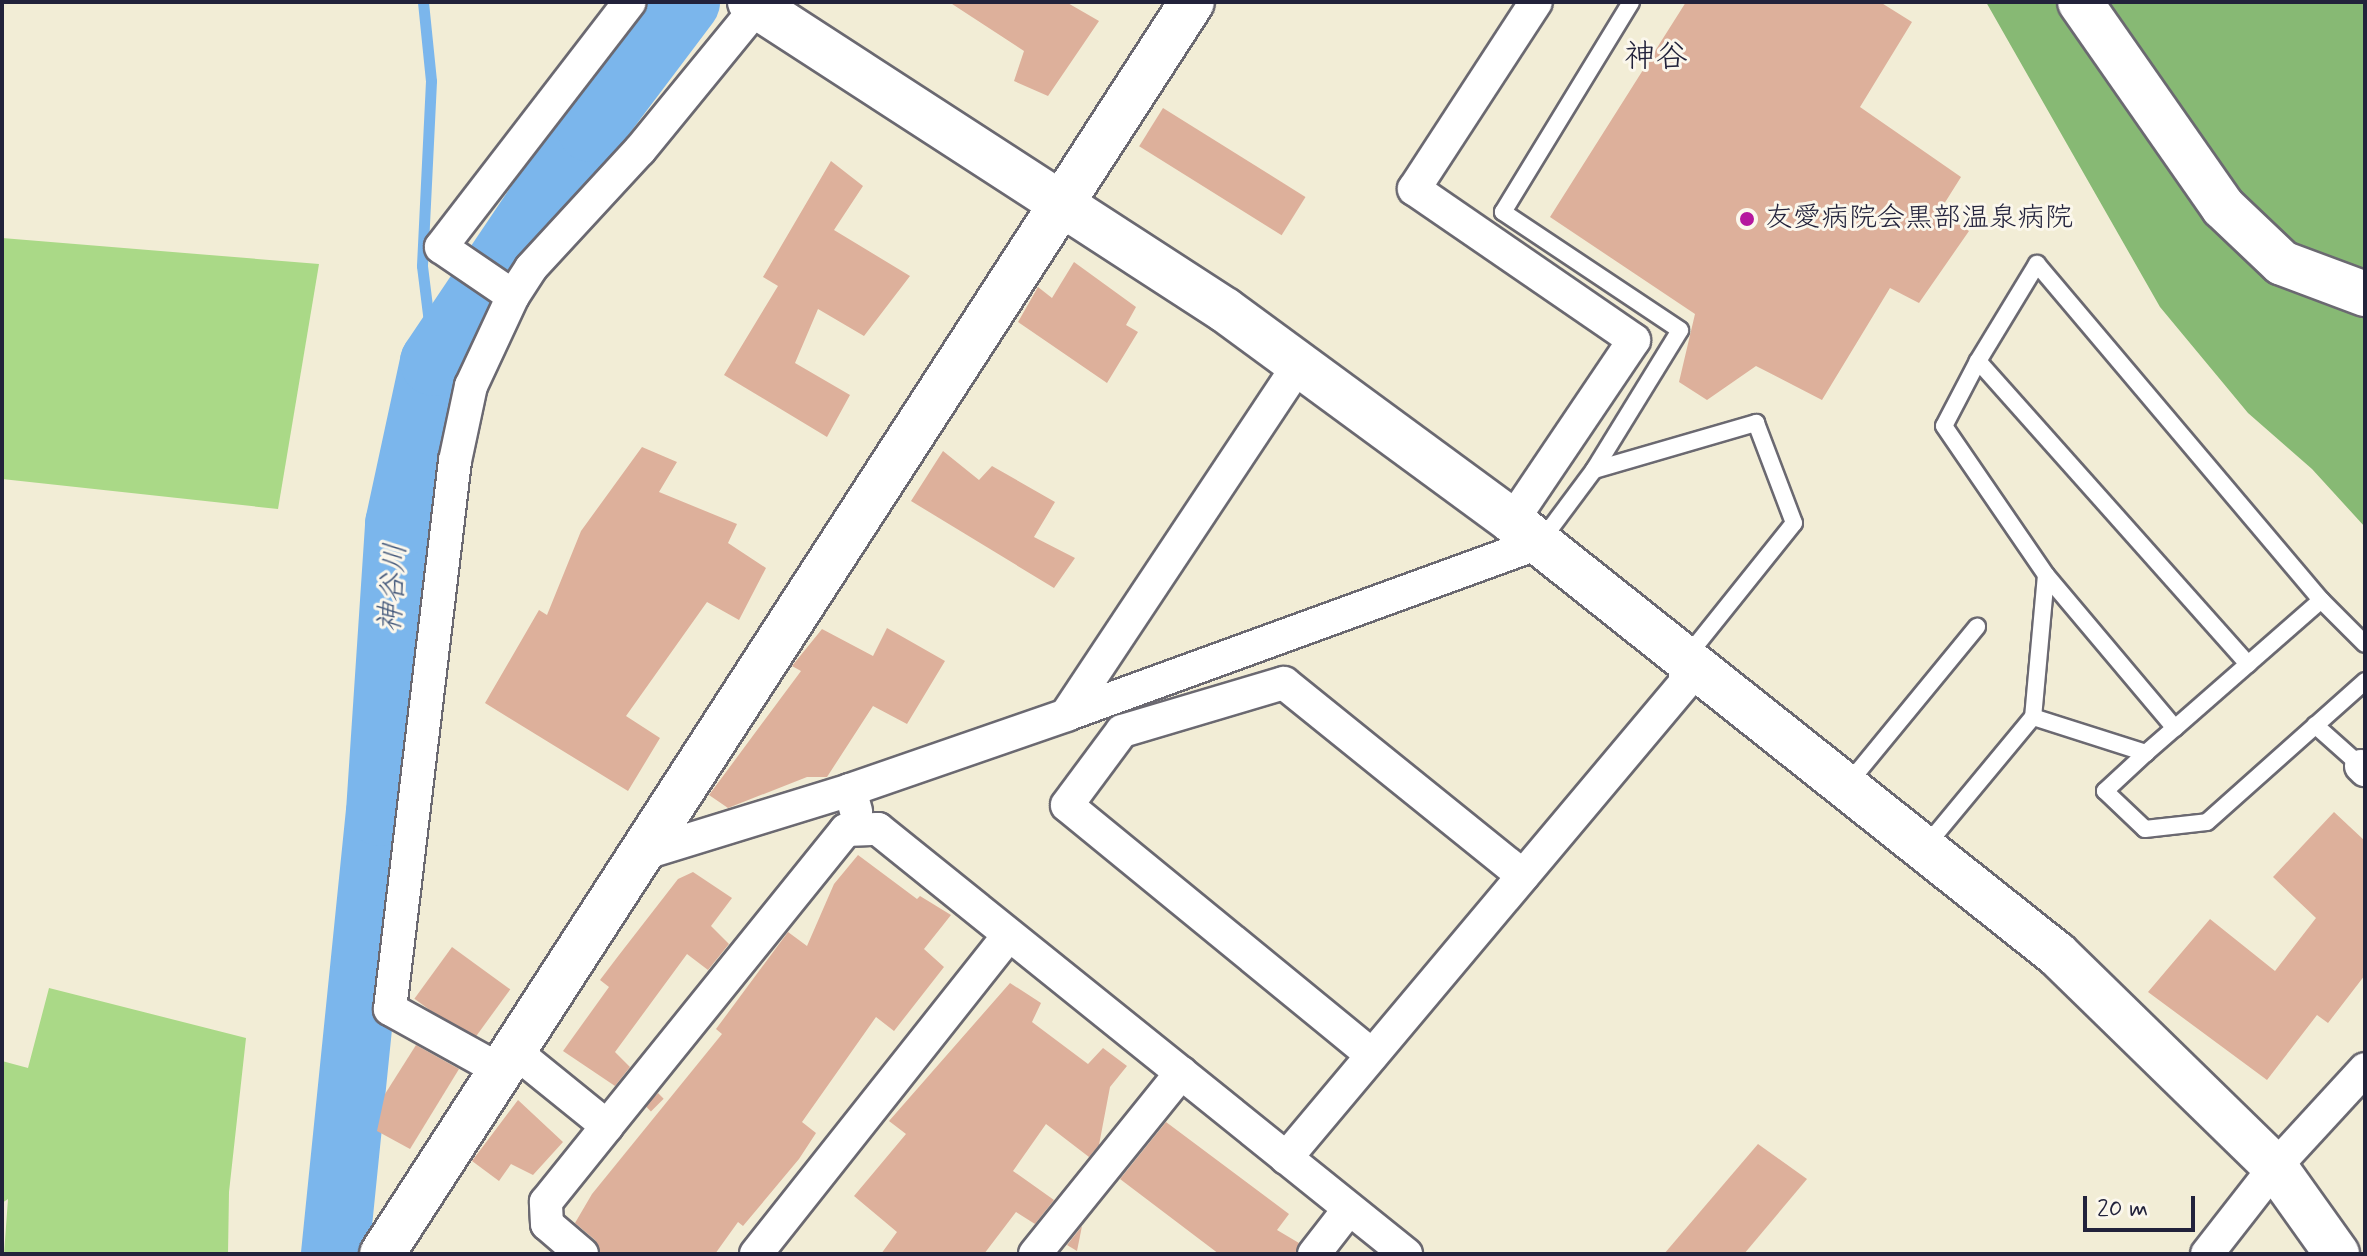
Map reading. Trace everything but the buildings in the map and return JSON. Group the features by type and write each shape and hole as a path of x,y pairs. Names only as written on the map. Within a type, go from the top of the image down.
{"street":[{"path":"513,296 441,247 630,2"},
{"path":"384,1252 1192,2"},
{"path":"639,855 850,790 1066,715 1526,532 1634,340 1414,189 1536,2"},
{"path":"2080,2 2223,207 2282,263 2365,294"},
{"path":"607,1126 507,1060 390,1009 455,461 471,386 513,296 531,268 640,150 756,4 1063,202 1299,364 1526,532 2058,955 2275,1167 2337,1254"},
{"path":"1066,715 1299,364"},
{"path":"1286,1158 1685,683 1685,659"},
{"path":"1372,1055 1067,805 1122,731 1284,683 1523,876"},
{"path":"850,790 862,830"},
{"path":"582,1254 547,1224 546,1202 846,830 878,829 1406,1254"},
{"path":"756,1254 1008,936"},
{"path":"2207,1254 2275,1167 2365,1069"},
{"path":"1035,1254 1181,1073"},
{"path":"1314,1254 1349,1209"}],"lane":[{"path":"1526,532 1594,470 1680,330 1503,212 1631,2"},
{"path":"2175,728 2046,575 1944,426 1978,361 2037,264 2321,600 2365,644"},
{"path":"1978,361 2248,664"},
{"path":"1594,470 1756,423 1794,523 1685,659"},
{"path":"1924,848 2033,717 2046,575"},
{"path":"2321,600 2105,791 2145,829 2207,822 2365,681"},
{"path":"1846,786 1977,627"},
{"path":"2033,717 2146,753"},
{"path":"2315,725 2363,768"}],"green space":[{"path":"1986,2 2365,2 2365,527 2312,469 2248,413 2160,307"},
{"path":"2,238 319,264 278,509 2,479"},
{"path":"49,988 246,1038 229,1192 228,1254 4,1254 8,1199 2,1203 2,1061 28,1068"}],"waterway":[{"path":"423,2 431,81 422,266 434,362"},
{"name":"神谷川","path":"335,1254 380,812 399,524 434,362 591,128 686,2"}],"place":[{"name":"友愛病院会黒部温泉病院","path":"1747,219"}],"district":[{"name":"神谷","path":"1656,57"}]}
